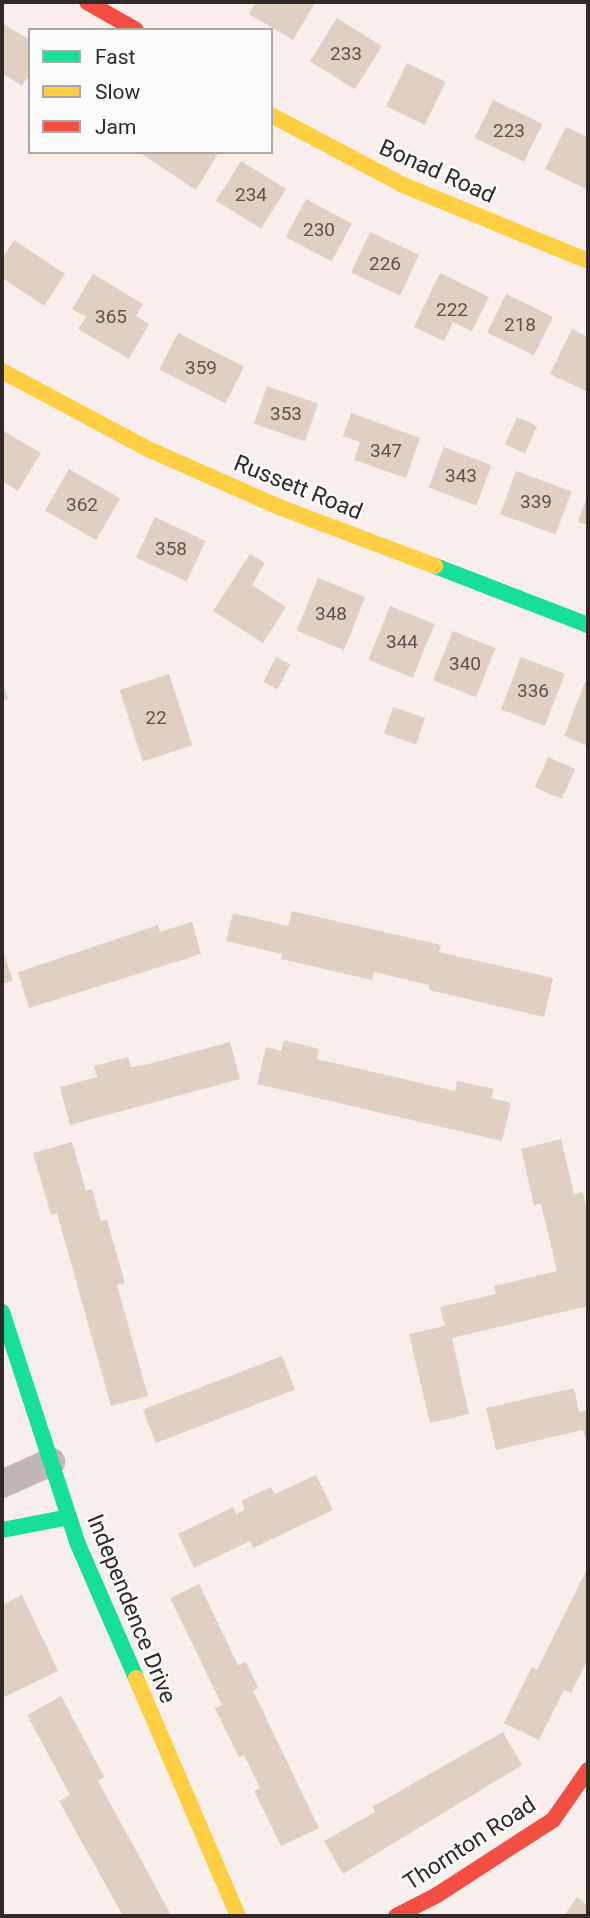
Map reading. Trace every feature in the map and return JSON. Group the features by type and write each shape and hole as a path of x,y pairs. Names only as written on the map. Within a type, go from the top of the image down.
{"street":[{"path":"87,2 132,28"},
{"name":"Bonad Road","path":"273,116 403,185 588,261"},
{"name":"Russett Road","path":"2,371 27,387 148,449 279,508 588,625"},
{"name":"Independence Drive","path":"2,1312 69,1517 238,1916"},
{"path":"2,1484 51,1462"},
{"path":"2,1530 69,1517"},
{"name":"Thornton Road","path":"396,1916 437,1895 553,1820 588,1770"}],"building":[{"path":"256,2 315,3 293,40 249,14"},
{"path":"337,18 382,46 355,89 310,61"},
{"path":"2,23 28,39 28,76 22,86 2,73"},
{"path":"407,63 446,82 425,125 386,106"},
{"path":"493,100 542,124 524,162 475,138"},
{"path":"566,127 588,137 588,190 545,169"},
{"path":"142,154 218,154 196,190"},
{"path":"241,161 286,189 261,229 216,201"},
{"path":"306,199 352,223 332,261 286,237"},
{"path":"370,232 419,255 400,296 351,273"},
{"path":"14,240 65,274 44,306 2,278 2,259"},
{"path":"440,273 489,297 472,331 453,322 444,341 414,327"},
{"path":"93,274 143,304 136,316 149,324 129,359 78,329 86,317 72,309"},
{"path":"506,294 553,317 534,355 487,333"},
{"path":"572,329 588,337 588,392 550,374"},
{"path":"178,333 244,367 225,403 159,370"},
{"path":"267,386 318,404 305,441 254,424"},
{"path":"351,413 420,438 406,478 354,460 360,442 343,436"},
{"path":"517,417 537,426 525,453 505,444"},
{"path":"2,430 41,453 18,491 2,481"},
{"path":"444,447 492,465 476,505 429,487"},
{"path":"69,469 120,498 96,540 45,511"},
{"path":"516,471 571,491 556,534 500,514"},
{"path":"588,494 588,525 578,522"},
{"path":"155,517 206,541 187,581 136,558"},
{"path":"250,554 265,563 252,585 286,607 263,643 213,611"},
{"path":"318,578 365,597 344,650 297,631"},
{"path":"390,606 435,624 413,678 368,660"},
{"path":"453,631 496,648 476,697 433,680"},
{"path":"276,657 290,664 278,689 263,682"},
{"path":"521,657 565,674 545,726 501,709"},
{"path":"169,674 192,745 143,761 120,690"},
{"path":"2,681 8,699 2,701"},
{"path":"585,682 588,683 588,746 564,736"},
{"path":"393,707 425,718 416,745 384,733"},
{"path":"548,757 575,769 562,799 535,787"},
{"path":"292,911 441,945 439,952 553,978 544,1017 429,990 429,985 374,972 372,980 281,959 282,954 226,941 233,913 288,926"},
{"path":"192,922 201,954 29,1008 18,972 158,925 160,932"},
{"path":"2,948 13,981 2,984"},
{"path":"284,1040 319,1049 317,1059 455,1091 457,1081 494,1089 491,1098 511,1103 502,1141 257,1084 266,1047 281,1051"},
{"path":"230,1042 240,1079 70,1125 60,1087 97,1077 94,1066 128,1057 131,1067 145,1065"},
{"path":"561,1139 574,1194 583,1192 588,1216 588,1306 452,1338 469,1414 430,1423 409,1334 445,1326 440,1307 496,1294 494,1286 557,1271 541,1204 534,1205 521,1149"},
{"path":"72,1142 86,1191 92,1189 101,1221 107,1220 125,1283 117,1285 148,1396 111,1406 57,1213 51,1215 33,1153"},
{"path":"282,1356 295,1390 156,1443 143,1409"},
{"path":"574,1388 579,1412 588,1410 588,1446 583,1430 496,1450 486,1408"},
{"path":"316,1475 333,1510 253,1548 250,1541 194,1568 178,1534 233,1507 236,1514 245,1509 241,1501 271,1487 275,1494"},
{"path":"588,1567 588,1659 571,1693 564,1690 539,1740 504,1723 532,1667 537,1670"},
{"path":"199,1584 238,1665 246,1662 258,1688 253,1691 319,1828 281,1846 254,1791 260,1788 244,1755 239,1757 215,1708 222,1705 170,1598"},
{"path":"22,1595 58,1671 2,1698 2,1605"},
{"path":"61,1696 104,1777 98,1781 170,1913 164,1916 123,1916 59,1801 70,1795 27,1715"},
{"path":"503,1732 522,1765 343,1874 324,1841 375,1812 372,1807"},
{"path":"577,1897 588,1906 588,1916 564,1916"}],"traffic: fast":[{"path":"435,566 588,625"},
{"path":"2,1312 77,1542 136,1678"},
{"path":"2,1530 69,1517"}],"traffic: slow":[{"path":"273,116 403,185 588,261"},
{"path":"2,371 148,449 279,507 435,566"},
{"path":"136,1678 238,1916"}],"traffic: jam":[{"path":"87,2 132,28"},
{"path":"396,1916 437,1895 553,1820 588,1770"}]}
